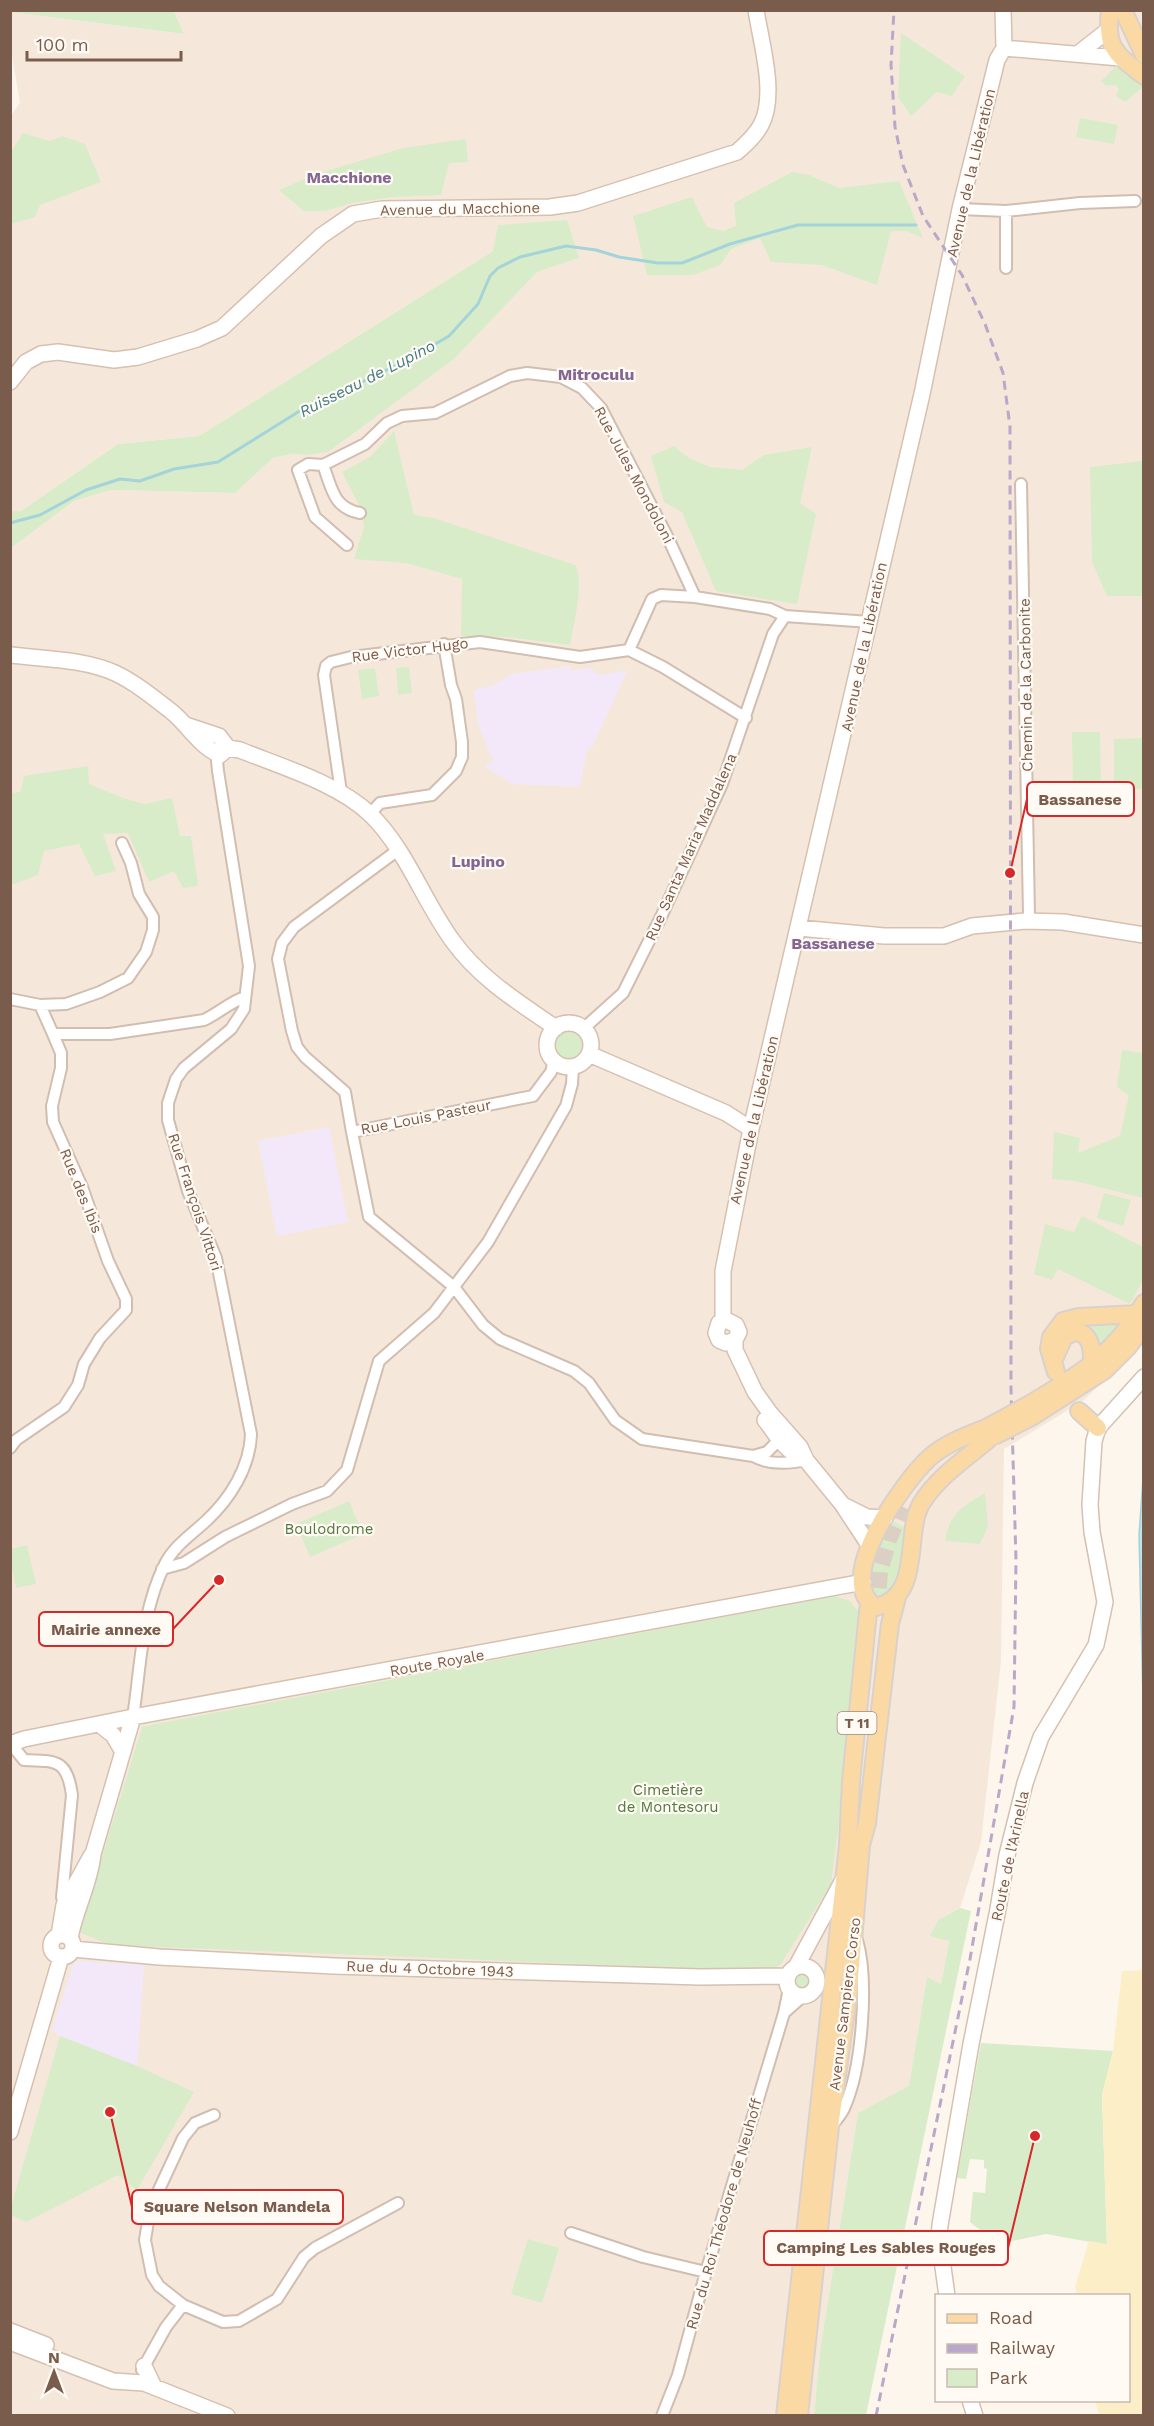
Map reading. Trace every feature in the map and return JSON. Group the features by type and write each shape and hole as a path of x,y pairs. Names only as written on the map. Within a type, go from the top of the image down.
{"main road":[{"name":"Avenue du Macchione","path":"10,381 26,362 41,354 58,352 114,360 138,357 197,339 222,328 321,236 353,214 382,209 559,206 583,201 737,152 752,139 762,124 768,106 768,91 756,10"},
{"path":"1003,10 1004,48 1120,58 1141,50 1126,17 1079,53"},
{"path":"1110,10 1107,30 1114,49 1120,58 1143,76"},
{"name":"Avenue de la Libération","path":"730,1342 719,1340 716,1333 717,1326 723,1321 723,1271 751,1130 935,336 960,209 997,60 1004,48"},
{"path":"11,655 77,663 115,673 147,693 186,725 209,750 240,750 340,792 370,814 398,850 452,941 469,961 508,996 555,1028"},
{"path":"798,928 884,936 944,936 972,926 1025,921 1063,922 1143,935"},
{"path":"570,1024 583,1029 590,1040 589,1054 585,1060 573,1067 560,1065 554,1061 547,1044 555,1028 570,1024"},
{"path":"589,1054 726,1113 751,1130"},
{"path":"726,1113 756,1109"},
{"path":"1032,1410 1091,1366 1119,1340 1141,1314"},
{"path":"1091,1366 1093,1349 1091,1343 1086,1336 1072,1333 1064,1337 1060,1343 1055,1369 1049,1349 1051,1337 1063,1321 1079,1317 1141,1314"},
{"path":"906,1508 918,1485 943,1459 1106,1370 1128,1347 1141,1314"},
{"path":"730,1342 741,1387 775,1445 806,1460"},
{"path":"730,1342 755,1392 800,1447 806,1460 842,1504 869,1545"},
{"path":"1079,1411 1098,1428 1143,1377"},
{"name":"Route de l'Arinella","path":"948,2294 939,2238 940,2225 971,2044 1009,1846 1025,1783 1041,1737 1096,1645 1106,1602 1092,1532 1090,1505 1094,1441 1098,1428"},
{"path":"898,1594 886,1605 876,1606 876,1609 864,1592 864,1564 876,1531 905,1486 931,1456 952,1441 988,1433"},
{"name":"Avenue Sampiero Corso","path":"796,2414 804,1985 854,1845 867,1823 890,1624 898,1594 905,1581 920,1506 932,1489 988,1433"},
{"path":"842,1504 867,1517 900,1516 910,1521 914,1527"},
{"name":"Route Royale","path":"11,1744 133,1717 863,1582"},
{"name":"Avenue Sampiero Corso","path":"796,2414 849,1989 854,1928 851,1781 876,1609"},
{"path":"72,1906 91,1875 93,1854 133,1717"},
{"path":"99,1724 113,1735 123,1752"},
{"path":"10,2132 66,1945 72,1906 72,1887 93,1854"},
{"path":"804,1985 843,1880"},
{"name":"Rue du 4 Octobre 1943","path":"66,1945 159,1957 352,1967 700,1977 804,1985"},
{"path":"10,2331 117,2372 140,2392 200,2415"},
{"path":"10,2342 113,2381 144,2383 227,2415"},
{"path":"144,2366 154,2387"}],"street":[{"path":"960,209 1006,212 1080,203 1135,201"},
{"path":"1006,212 1006,268"},
{"name":"Rue Jules Mondoloni","path":"347,545 315,517 298,473 301,467 308,464 323,465 365,444 394,419 435,412 510,376 527,373 561,377 582,388 601,408 668,538 695,597"},
{"path":"323,465 339,504 349,511 360,513"},
{"name":"Chemin de la Carbonite","path":"1021,484 1028,795 1029,915 1025,921"},
{"path":"746,718 663,666 629,650 652,599 661,595 695,597 770,609 785,616 870,622"},
{"name":"Rue Santa Maria Maddalena","path":"583,1029 615,1002 634,972 720,787 746,718 773,634 785,616"},
{"name":"Rue Victor Hugo","path":"340,792 341,782 324,675 326,666 331,662 351,657 480,642 580,657 629,650"},
{"path":"370,814 380,803 432,795 456,771 462,757 462,742 456,699 444,645"},
{"name":"Rue François Vittori","path":"133,1717 147,1611 162,1569 179,1545 226,1500 244,1468 251,1449 249,1422 216,1258 188,1191 168,1120 168,1103 176,1079 184,1068 231,1029 244,1010 249,966 217,761 224,751"},
{"path":"10,999 40,1005 66,1004 100,992 128,978 146,952 153,930 153,917 139,894 131,863 122,843"},
{"name":"Rue Louis Pasteur","path":"398,850 294,927 282,943 278,959 297,1047 345,1092 352,1132 533,1096 551,1072 554,1061"},
{"path":"53,1034 110,1034 204,1020 215,1015 233,1001 245,997"},
{"name":"Rue des Ibis","path":"10,1448 16,1440 64,1407 78,1385 84,1364 100,1338 126,1310 126,1299 108,1261 82,1187 53,1122 52,1106 61,1068 61,1053 40,1005"},
{"path":"162,1569 184,1563 225,1537 334,1486 347,1470 380,1360 434,1312 488,1242 566,1106 572,1084 573,1067"},
{"path":"352,1132 369,1217 454,1287 483,1324 500,1339 574,1371 589,1383 615,1420 642,1439 753,1456 763,1461 791,1463 806,1460"},
{"path":"753,1456 775,1445 775,1462"},
{"path":"11,1744 24,1760 50,1761 63,1767 70,1779 72,1795 62,1896 72,1906"},
{"path":"66,1869 72,1887"},
{"name":"Rue du Roi Théodore de Neuhoff","path":"662,2415 678,2376 706,2272 784,2013 804,1985"},
{"path":"214,2115 195,2122 183,2138 150,2209 145,2240 152,2275 159,2286 183,2305 223,2322 239,2321 277,2299 304,2257 315,2248 398,2203"},
{"path":"571,2233 643,2257 706,2272"},
{"path":"129,2382 138,2376 166,2327 183,2305"}],"shaded area":[{"path":"174,11 1143,11 1143,1343 1083,1401 1004,1449 1001,1661 981,1842 960,1908 938,1920 930,1936 949,1940 941,1984 927,1978 909,2087 858,2113 820,2351 814,2415 11,2416 11,548 74,501 113,490 235,493 273,458 315,453 454,358 537,272 579,258 493,251 199,436 118,444 21,511 11,511 10,117 20,103 11,50 11,12 184,34"},
{"path":"570,666 571,671 591,668 597,675 627,671 593,745 587,751 580,787 513,784 485,767 494,758 490,754 478,723 474,692 477,689 492,686 512,674"},
{"path":"329,1127 348,1222 277,1236 258,1141"},
{"path":"77,1961 144,1965 137,2066 60,2036 52,2030 73,1965"}],"green space":[{"path":"11,10 174,11 184,34 11,12"},
{"path":"901,33 965,76 952,96 937,92 911,116 898,97"},
{"path":"1115,67 1136,78 1143,87 1125,102 1116,96 1119,89 1115,85 1106,86 1101,81"},
{"path":"1080,118 1118,125 1114,144 1076,137"},
{"path":"23,133 50,141 62,136 85,144 101,182 40,205 35,217 11,224 11,152"},
{"path":"466,139 468,162 449,163 441,195 393,197 352,203 325,211 304,211 279,190 316,174 403,148"},
{"path":"792,172 809,175 839,188 899,181 923,238 906,231 891,231 877,285 822,265 771,262 760,238 731,249 720,265 693,275 647,275 633,216 692,197 707,227 723,231 736,226 734,203"},
{"path":"567,220 579,258 537,272 454,359 328,452 292,454 273,458 235,493 112,490 74,501 11,548 11,511 21,511 118,444 199,436 493,251 498,225"},
{"path":"394,431 414,515 434,518 575,565 578,572 579,592 570,645 506,637 461,636 462,579 406,563 354,559 364,527 361,509 342,472 370,457"},
{"path":"674,446 689,458 710,467 742,470 764,455 812,447 800,503 816,514 797,604 716,591 682,512 664,502 651,456"},
{"path":"1143,461 1143,596 1107,596 1092,562 1090,467"},
{"path":"409,667 412,693 398,695 396,668"},
{"path":"375,668 379,696 362,699 358,670"},
{"path":"1072,732 1100,732 1101,787 1073,787"},
{"path":"1143,738 1143,789 1114,789 1114,739"},
{"path":"88,766 89,784 123,798 145,804 172,798 180,836 191,836 198,886 183,888 174,871 149,882 128,833 103,834 116,871 95,876 79,844 44,851 38,875 11,885 11,794 21,791 24,776"},
{"path":"569,1031 579,1035 583,1045 579,1055 569,1059 559,1055 555,1045 559,1035"},
{"path":"1122,1050 1143,1053 1143,1198 1075,1181 1052,1179 1054,1132 1080,1138 1078,1153 1120,1136 1129,1095 1117,1087"},
{"path":"1104,1193 1131,1200 1123,1226 1097,1218"},
{"path":"1082,1216 1143,1247 1143,1280 1130,1304 1058,1269 1052,1280 1034,1274 1045,1224 1074,1232"},
{"path":"1122,1323 1101,1350 1066,1324"},
{"path":"985,1493 988,1527 980,1544 945,1541 950,1523 958,1511"},
{"name":"Boulodrome","path":"349,1501 363,1534 310,1557 296,1524"},
{"path":"895,1522 907,1528 909,1538 893,1594 880,1598 874,1596 868,1582 880,1535 886,1525"},
{"path":"27,1545 36,1584 16,1588 11,1549"},
{"name":"Cimetière de Montesoru","path":"835,1596 850,1601 859,1612 856,1690 831,1884 781,1964 775,1969 756,1971 110,1945 81,1933 80,1928 142,1727"},
{"path":"960,1908 971,1911 866,2415 814,2415 820,2351 858,2113 909,2086 927,1977 941,1984 949,1941 930,1936 938,1920"},
{"path":"803,1969 811,1973 815,1981 811,1989 803,1993 795,1989 791,1981 795,1973"},
{"path":"60,2036 137,2066 194,2092 137,2190 118,2175 26,2222 11,2215 11,2207"},
{"path":"981,2043 1113,2051 1102,2095 1107,2245 1046,2234 998,2244 970,2222 973,2192 985,2193 987,2169 984,2168 984,2160 970,2159 966,2179 957,2178"},
{"path":"528,2239 559,2248 542,2303 511,2294"}],"sand":[{"path":"1143,1970 1143,2415 1099,2415 1095,2402 1130,2402 1130,2294 1077,2294 1075,2287 1089,2241 1107,2244 1102,2095 1113,2051 1122,1971"}],"water":[{"path":"1143,1479 1143,1699 1139,1535"}],"waterway":[{"name":"Ruisseau de Lupino","path":"10,523 40,515 86,490 120,479 140,481 174,469 218,462 314,402 356,385 415,356 449,336 478,304 490,276 498,268 520,257 566,246 658,263 682,263 730,244 798,225 916,225"}],"tunnel":[{"path":"877,1612 880,1571 890,1537 903,1507"}],"railway":[{"path":"876,2416 970,1959 1014,1707 1016,1560 1011,1389 1010,427 1003,373 985,324 962,275 923,216 903,165 895,127 891,65 894,10"}],"place":[{"name":"Bassanese","path":"1010,873"},
{"name":"Mairie annexe","path":"219,1580"},
{"name":"Square Nelson Mandela","path":"110,2112"},
{"name":"Camping Les Sables Rouges","path":"1035,2136"}],"district":[{"name":"Macchione","path":"349,177"},
{"name":"Mitroculu","path":"596,374"},
{"name":"Lupino","path":"478,861"},
{"name":"Bassanese","path":"833,943"}]}
